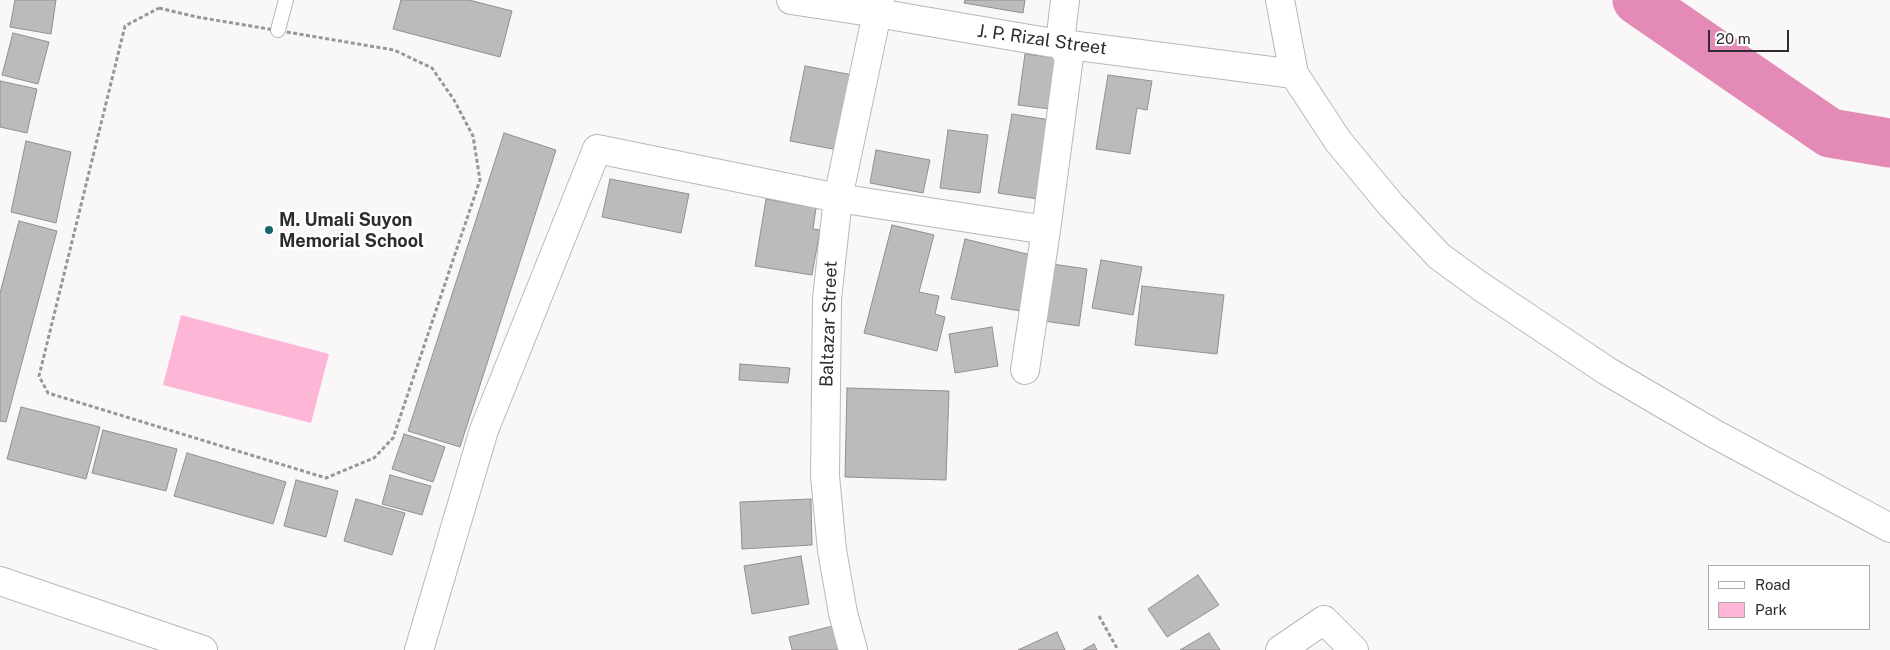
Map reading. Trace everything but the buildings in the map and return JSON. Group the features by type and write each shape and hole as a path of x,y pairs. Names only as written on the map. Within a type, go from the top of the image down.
{"street":[{"name":"J. P. Rizal Street","path":"791,0 879,7 1060,43 1294,74"},
{"path":"1025,370 1069,57 1060,43 1066,0"},
{"path":"1280,0 1294,74 1338,141 1391,206 1439,256 1480,286 1607,371 1713,433 1890,528"},
{"name":"Baltazar Street","path":"852,650 843,613 832,550 825,476 827,299 838,198 879,7"},
{"path":"419,650 484,430 597,149 838,198 1046,230"},
{"path":"0,581 203,650"},
{"path":"1280,650 1324,620 1354,650"}],"lane":[{"path":"278,30 286,0"}],"path":[{"path":"159,8 197,17 278,30 394,50 432,68 454,100 473,136 480,180 393,438 374,458 326,478 48,393 39,376 125,26 159,8"},
{"path":"1099,616 1118,650"}],"green space":[{"path":"181,315 329,354 311,423 163,385"}],"waterway":[{"path":"1637,0 1830,133 1890,143"}],"place":[{"name":"M. Umali Suyon Memorial School","path":"269,230"}]}
